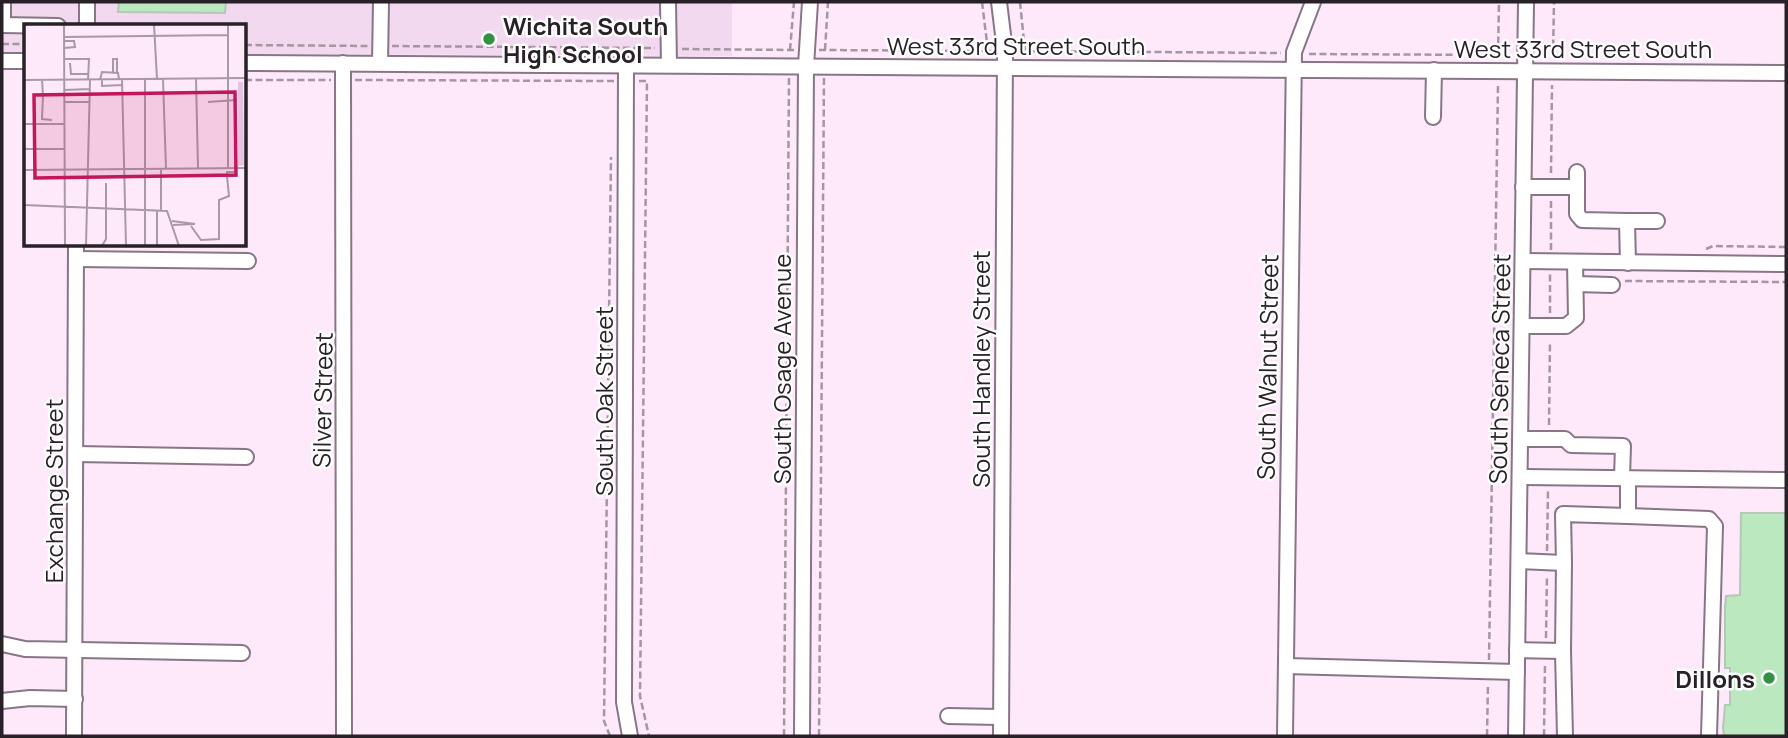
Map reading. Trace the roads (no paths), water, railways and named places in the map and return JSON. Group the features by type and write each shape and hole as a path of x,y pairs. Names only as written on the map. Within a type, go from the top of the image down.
{"street":[{"path":"3,2 3,25 24,25"},
{"path":"87,2 87,24"},
{"path":"380,63 381,2"},
{"path":"668,2 669,65"},
{"name":"South Osage Avenue","path":"802,736 806,66 810,2"},
{"name":"South Handley Street","path":"999,2 1005,51 1001,736"},
{"name":"South Walnut Street","path":"1285,736 1293,69 1294,54 1313,2"},
{"name":"South Seneca Street","path":"1516,736 1526,2"},
{"path":"2,61 24,61"},
{"name":"West 33rd Street South","path":"247,63 1434,70 1498,63 1525,70 1552,71 1786,73"},
{"name":"Silver Street","path":"343,63 344,736"},
{"name":"South Oak Street","path":"619,65 624,702 629,736"},
{"path":"1433,117 1434,70"},
{"path":"1523,187 1551,187 1577,180 1577,214 1582,220 1657,221"},
{"path":"1627,221 1628,263"},
{"path":"76,252 248,261"},
{"name":"Exchange Street","path":"74,736 76,252"},
{"path":"1522,261 1786,264"},
{"path":"1522,326 1566,326 1576,318 1576,262"},
{"path":"1576,284 1614,282"},
{"path":"1521,439 1565,439 1571,445 1623,446 1628,516"},
{"path":"76,454 246,457"},
{"path":"1520,477 1786,480"},
{"path":"1565,736 1563,514 1709,519 1715,526 1709,736"},
{"path":"1519,561 1564,564"},
{"path":"2,644 25,649 243,653"},
{"path":"1517,650 1563,651"},
{"path":"1286,666 1517,672"},
{"path":"2,701 30,698 75,699"},
{"path":"948,716 1000,717"}],"place":[{"name":"Wichita South High School","path":"489,39"},
{"name":"Dillons","path":"1769,678"}]}
